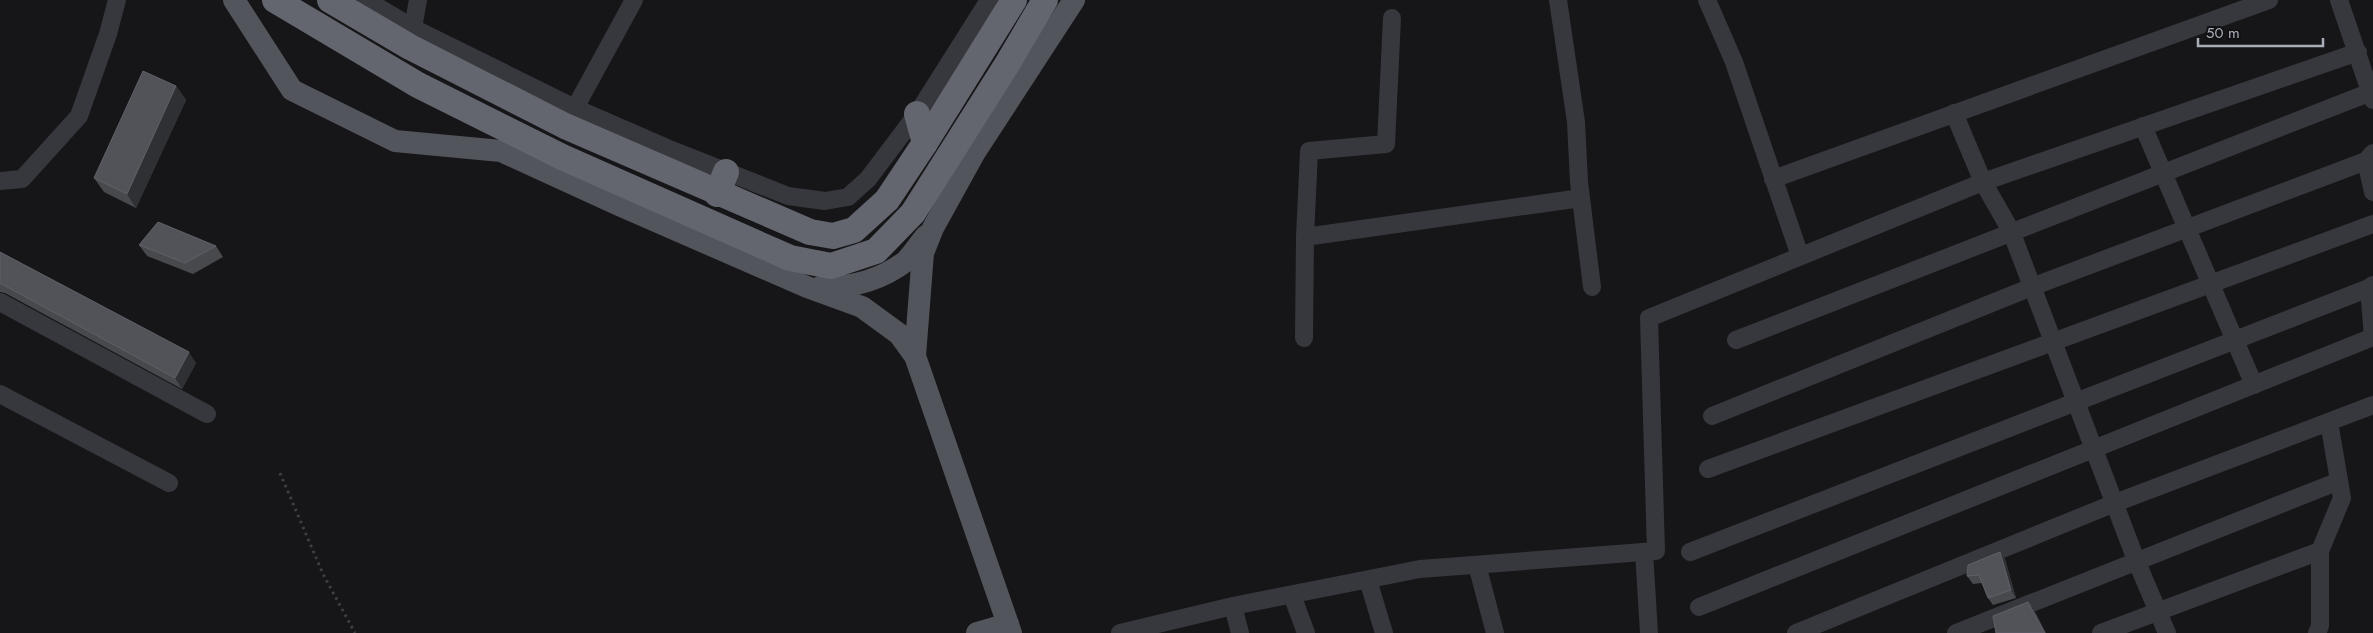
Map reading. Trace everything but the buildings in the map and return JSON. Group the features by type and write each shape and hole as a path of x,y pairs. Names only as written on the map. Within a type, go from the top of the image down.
{"highway":[{"path":"274,0 418,85 562,157 790,258 831,266 876,251 913,213 1006,66 1045,0"},
{"path":"330,0 410,47 565,126 721,183 810,232 833,236 854,230 887,200 925,143 1014,0"},
{"path":"917,114 925,143"}],"main road":[{"path":"915,356 923,253 933,228 975,152 1074,0"},
{"path":"233,1 292,90 395,141 501,151 618,205 808,287 862,307 899,334 915,356 1009,629 977,633"},
{"path":"808,287 841,288 870,281 906,260 933,228"}],"street":[{"path":"0,181 22,179 79,116 108,34 117,0"},
{"path":"366,0 413,28 721,183 825,201 848,197 868,179 917,114 990,0"},
{"path":"413,28 418,0"},
{"path":"575,108 634,0"},
{"path":"1558,0 1576,122 1581,198 1592,287"},
{"path":"1707,0 1734,62 1800,256"},
{"path":"1773,179 2269,0"},
{"path":"1736,340 2163,172 2372,96 2339,0"},
{"path":"1304,338 1305,238 1309,151 1386,144 1392,18"},
{"path":"1120,633 1139,631 1233,606 1420,569 1656,551 1649,318 1983,182 2358,52"},
{"path":"1954,113 1983,182 2012,231 2136,560 2167,633"},
{"path":"2143,126 2254,385"},
{"path":"1712,416 2034,286 2369,156 2373,192"},
{"path":"1305,238 1581,198"},
{"path":"1708,469 2373,224"},
{"path":"1690,552 2077,403 2371,286 2373,337 1699,606"},
{"path":"0,302 207,414"},
{"path":"0,394 169,483"},
{"path":"1796,633 2115,503 2373,404"},
{"path":"2317,633 2320,626 2320,551 2342,498 2330,422"},
{"path":"1956,633 2339,481"},
{"path":"2101,633 2158,610 2320,551"},
{"path":"1644,552 1648,633"},
{"path":"1477,565 1495,633"},
{"path":"1368,580 1384,633"},
{"path":"1292,595 1306,633"},
{"path":"1233,606 1240,633"}],"path":[{"path":"280,473 323,574 355,633"}]}
